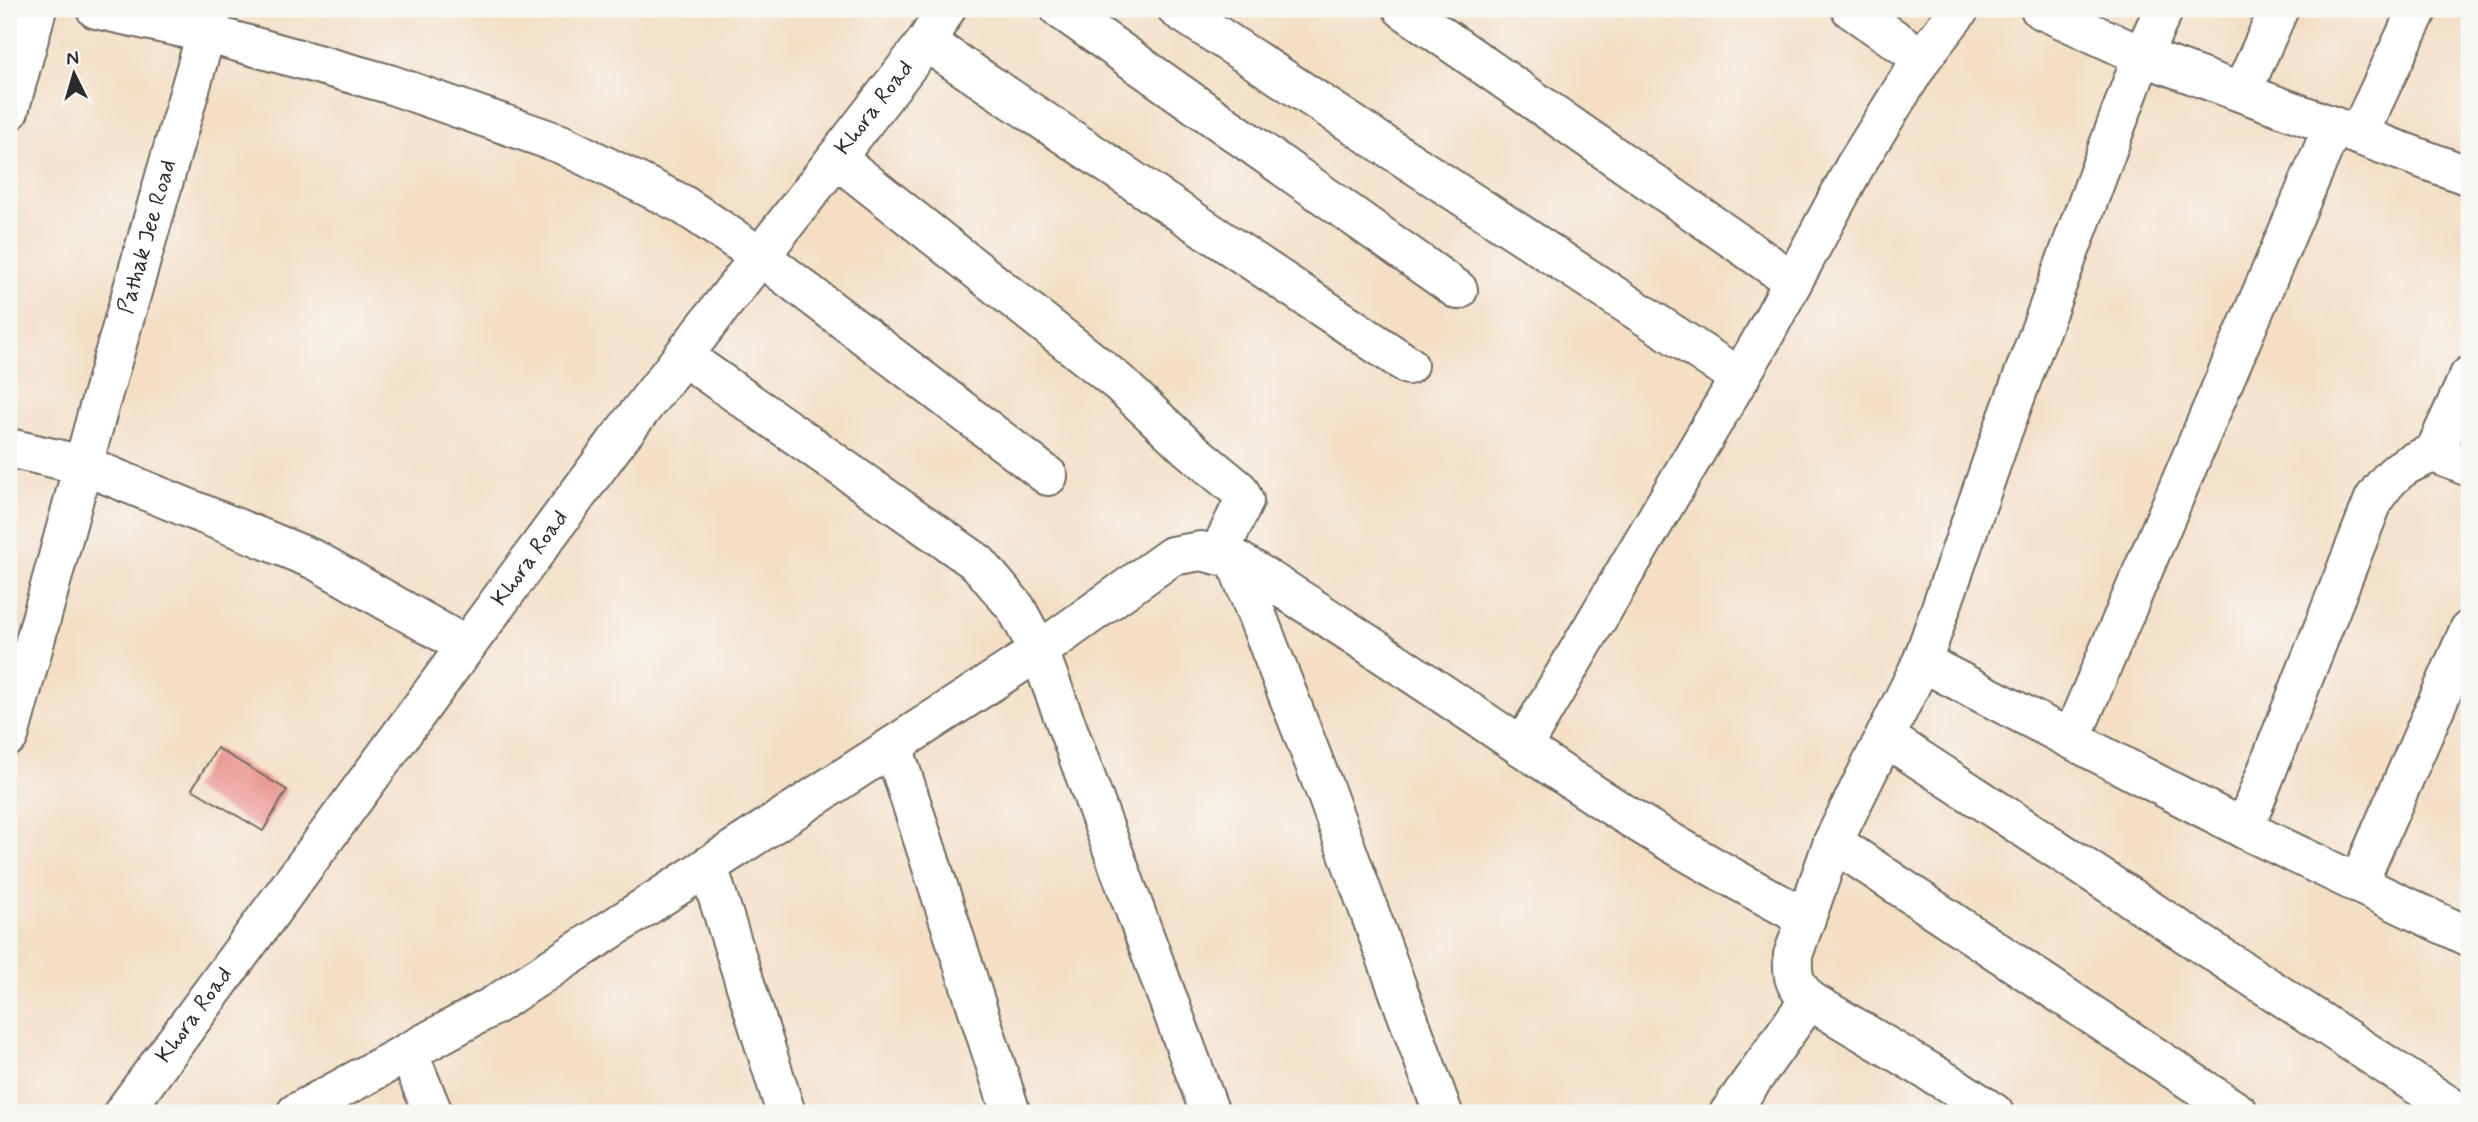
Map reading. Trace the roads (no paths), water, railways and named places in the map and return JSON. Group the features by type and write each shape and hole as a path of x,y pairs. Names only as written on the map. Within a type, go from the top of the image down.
{"street":[{"path":"9,111 37,9"},
{"path":"96,9 209,21 561,144 682,204 760,256 1048,476"},
{"name":"Khora Road","path":"122,1113 617,441 926,42 946,9"},
{"path":"1060,9 1458,290"},
{"path":"1177,9 1740,377"},
{"path":"1404,9 1793,281"},
{"path":"1851,9 1923,58"},
{"path":"1522,747 1740,377 1855,166 1923,58 1960,9"},
{"path":"2040,9 2143,56 2469,176"},
{"path":"1994,1113 1809,1000 1796,986 1793,955 1832,842 1922,662 2002,433 2143,56 2164,9"},
{"path":"2242,92 2279,9"},
{"path":"2071,739 2345,130 2418,9"},
{"name":"Pathak Jee Road","path":"9,736 209,21"},
{"path":"926,42 1408,365"},
{"path":"836,158 1118,383 1186,447 1239,491 1244,501 1226,557 1326,793 1443,1113"},
{"path":"683,356 978,563 1016,608 1039,651 1210,1113"},
{"path":"2434,453 2469,376"},
{"path":"9,448 83,465 315,560 466,646"},
{"path":"2244,829 2374,499 2388,478 2409,463 2434,453 2469,467"},
{"path":"296,1113 493,1006 1039,651 1172,556 1201,551 1226,557 1293,594 1604,801 1702,862 1806,918"},
{"path":"2358,884 2469,630"},
{"path":"1922,662 2244,829 2469,937"},
{"path":"1885,737 2460,1113"},
{"path":"893,746 1011,1113"},
{"path":"1832,842 2239,1113"},
{"path":"708,866 786,1113"},
{"path":"1729,1113 1809,1000"},
{"path":"408,1052 433,1113"}]}
